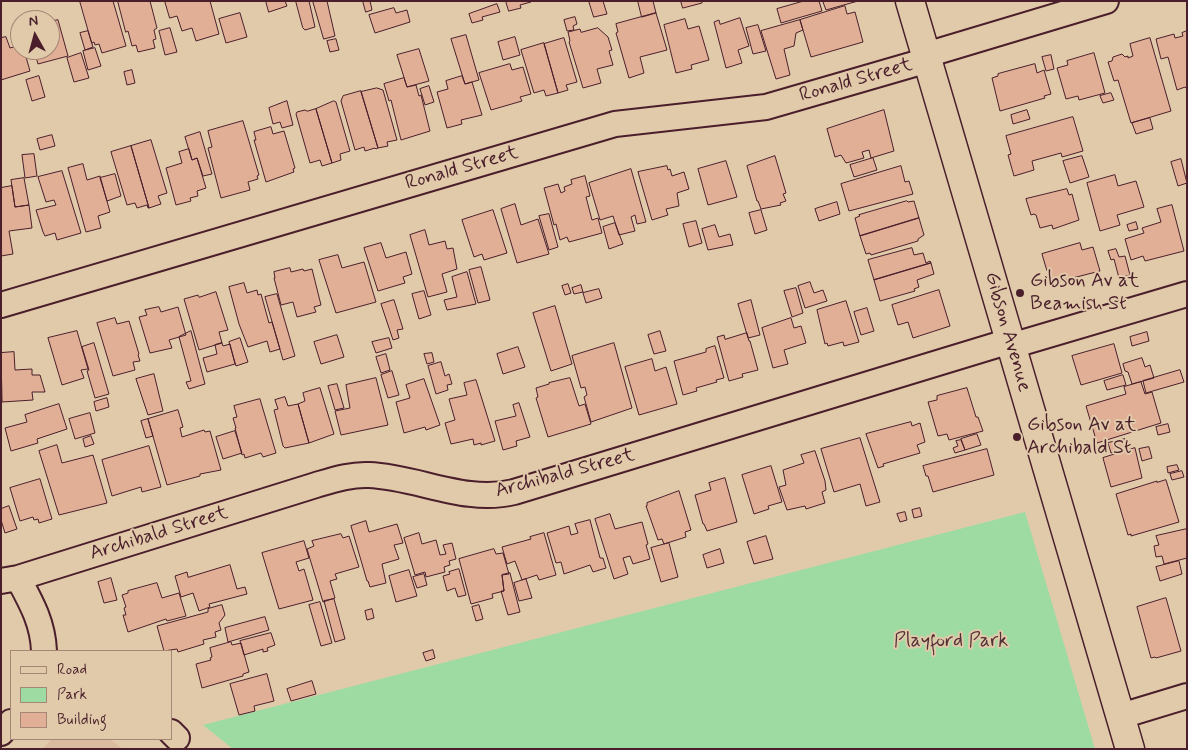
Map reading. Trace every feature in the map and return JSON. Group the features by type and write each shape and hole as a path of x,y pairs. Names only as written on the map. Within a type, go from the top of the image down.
{"main road":[{"name":"Gibson Avenue","path":"910,1 1130,749"}],"street":[{"name":"Ronald Street","path":"1,305 615,124 766,107 1106,1"},
{"name":"Archibald Street","path":"10,579 350,476 381,476 481,495 508,494 1010,343 1187,294"},
{"path":"10,579 37,615 41,626 44,650"},
{"path":"1120,716 1187,696"},
{"path":"1,733 10,723"}],"shaded area":[{"path":"51,740 111,740 123,749 42,749"}],"green space":[{"name":"Playford Park","path":"1025,512 1095,749 233,749 203,725"}],"building":[{"path":"80,1 113,1 126,46 102,53 99,44 95,45 94,42 92,43"},
{"path":"118,1 150,1 157,28 154,30 156,39 153,40 155,48 138,52 136,45 132,46 128,31 126,32"},
{"path":"165,1 210,1 219,34 196,41 192,28 182,31 177,16 170,18"},
{"path":"266,1 285,1 287,6 269,12"},
{"path":"296,1 309,1 315,27 305,30 303,28"},
{"path":"313,1 327,1 335,36 324,39"},
{"path":"363,1 370,1 372,10 366,12"},
{"path":"506,1 531,2 520,5 521,8 509,11"},
{"path":"589,1 603,1 607,14 594,17"},
{"path":"638,1 653,1 656,13 642,17"},
{"path":"681,1 702,1 702,3 683,8"},
{"path":"804,1 819,1 822,11 781,23 777,9"},
{"path":"822,1 858,1 826,10"},
{"path":"497,4 500,12 482,17 483,20 472,23 469,14"},
{"path":"845,6 847,14 855,12 863,42 811,57 800,20"},
{"path":"394,8 396,13 407,10 410,22 375,33 369,15"},
{"path":"240,13 247,37 226,43 219,19"},
{"path":"656,13 667,50 640,57 644,73 629,78 616,33 618,32 616,24"},
{"path":"575,17 577,24 573,26 574,30 567,31 564,20"},
{"path":"740,18 749,46 738,50 742,63 726,68 714,22 719,20 720,24"},
{"path":"685,19 688,29 699,26 709,60 691,65 692,69 676,73 664,25"},
{"path":"800,20 803,30 796,33 794,46 784,49 790,75 776,79 761,31"},
{"path":"758,25 766,51 753,54 746,28"},
{"path":"60,27 68,56 60,58"},
{"path":"170,28 177,52 165,55 159,31"},
{"path":"598,28 608,37 612,50 609,51 613,65 597,69 601,83 583,88 569,42 568,32 580,29 581,32"},
{"path":"88,31 93,47 85,50 80,33"},
{"path":"1187,31 1187,89 1185,87 1177,90 1168,57 1161,59 1156,39 1174,34 1175,38 1183,36 1182,33"},
{"path":"466,35 479,80 465,84 451,39"},
{"path":"6,37 10,48 10,60 27,60 30,71 1,80 1,38"},
{"path":"515,37 520,55 503,60 498,42"},
{"path":"564,38 577,82 566,85 568,90 558,93 544,44"},
{"path":"1150,38 1171,111 1131,123 1118,80 1114,81 1108,62 1112,61 1113,57 1122,54 1125,57 1128,56 1128,58 1133,56 1130,44"},
{"path":"336,39 339,50 330,52 327,41"},
{"path":"544,43 558,93 546,96 544,90 534,93 521,50"},
{"path":"95,48 101,66 88,70 83,51"},
{"path":"419,49 429,81 407,87 397,55"},
{"path":"81,53 89,78 74,82 67,58"},
{"path":"1094,53 1105,93 1079,100 1078,96 1066,99 1057,68 1068,65 1067,61"},
{"path":"1051,55 1054,69 1046,71 1042,57"},
{"path":"37,60 53,60 38,64"},
{"path":"510,64 512,70 523,67 531,94 520,97 522,101 491,110 479,73"},
{"path":"1035,64 1037,73 1044,70 1051,94 1044,96 1045,98 1000,111 992,78 998,76 998,74"},
{"path":"132,70 135,83 127,85 124,72"},
{"path":"39,76 45,97 32,101 26,80"},
{"path":"462,76 465,84 472,82 482,115 461,120 462,124 447,128 437,92 448,89 446,81"},
{"path":"404,78 407,87 416,85 419,96 421,95 430,131 401,140 391,100 389,101 384,84"},
{"path":"429,86 434,102 425,105 420,89"},
{"path":"377,88 383,90 397,140 387,142 388,146 378,148 361,92"},
{"path":"361,91 378,148 365,151 364,147 355,150 341,101 343,96"},
{"path":"1111,93 1114,100 1103,103 1100,96"},
{"path":"287,101 293,125 282,128 280,122 273,124 269,108"},
{"path":"334,101 336,102 350,151 340,154 341,160 332,163 316,109"},
{"path":"316,109 332,163 322,166 320,160 310,163 296,114 305,110"},
{"path":"884,110 894,151 871,158 869,150 862,152 864,158 846,163 841,155 835,157 827,129"},
{"path":"1027,110 1030,119 1013,124 1011,115"},
{"path":"1073,117 1083,151 1062,157 1061,153 1032,161 1034,170 1014,176 1008,155 1011,154 1006,136"},
{"path":"1150,118 1153,129 1136,134 1132,123"},
{"path":"243,121 259,175 257,176 258,179 248,182 250,190 221,198 208,148 212,147 208,131"},
{"path":"271,127 273,134 284,131 295,168 293,169 294,172 266,182 254,140 256,140 254,132"},
{"path":"200,132 212,174 203,176 197,158 192,160 185,137"},
{"path":"52,135 55,146 40,150 37,139"},
{"path":"151,140 167,193 158,196 161,204 149,208 131,146"},
{"path":"131,146 149,208 147,205 137,208 135,203 127,205 111,152"},
{"path":"189,149 192,160 197,158 206,188 197,191 198,196 190,198 191,201 176,205 166,168 182,163 179,152"},
{"path":"34,154 37,176 25,178 22,155"},
{"path":"775,156 786,193 783,194 786,201 780,203 781,205 761,209 747,166"},
{"path":"1082,156 1089,177 1070,183 1063,161"},
{"path":"873,158 877,170 854,177 850,165"},
{"path":"1181,159 1187,183 1178,186 1171,162"},
{"path":"726,161 737,197 708,205 698,169"},
{"path":"83,164 87,180 100,176 110,212 98,216 101,228 86,232 68,168"},
{"path":"667,166 672,176 684,172 689,189 677,193 679,206 666,209 668,215 652,220 638,172"},
{"path":"901,166 905,182 909,181 913,194 849,211 841,184"},
{"path":"631,169 646,222 637,224 635,215 631,217 635,231 619,235 613,216 600,220 589,183"},
{"path":"62,171 81,233 57,240 55,233 45,236 36,210 56,205 54,200 46,202 38,177"},
{"path":"115,174 121,196 107,201 100,178"},
{"path":"1115,175 1118,186 1136,181 1144,207 1117,215 1120,225 1100,231 1087,183"},
{"path":"585,176 590,196 586,197 592,220 598,218 602,233 569,242 567,237 560,240 544,188 558,184 561,193 565,191 564,187 572,184 571,180"},
{"path":"24,178 29,205 15,207 11,180"},
{"path":"12,186 15,207 29,205 32,228 9,231 13,254 1,256 1,188"},
{"path":"1067,189 1069,195 1072,194 1079,220 1053,229 1052,225 1040,228 1036,215 1031,215 1026,199"},
{"path":"907,201 914,201 919,218 860,236 855,218 859,215"},
{"path":"837,202 840,214 819,221 815,209"},
{"path":"515,204 521,225 538,219 549,254 517,263 501,209"},
{"path":"1172,205 1184,251 1145,261 1143,256 1131,260 1125,239 1144,233 1142,228 1161,222 1157,209"},
{"path":"493,210 507,253 484,260 482,254 474,257 462,220"},
{"path":"761,210 767,230 755,234 749,213"},
{"path":"549,214 558,247 549,250 539,216"},
{"path":"919,218 924,235 918,241 871,255 870,253 866,254 860,236"},
{"path":"696,221 702,243 689,247 683,224"},
{"path":"1136,222 1138,229 1129,231 1127,225"},
{"path":"615,223 623,244 609,249 603,227"},
{"path":"715,225 719,237 730,234 733,245 708,250 702,229"},
{"path":"425,230 429,245 445,241 447,249 453,248 457,269 442,274 447,292 428,297 410,235"},
{"path":"381,243 386,258 406,252 412,274 403,277 405,283 378,291 364,248"},
{"path":"1080,243 1082,250 1093,247 1100,271 1053,283 1042,254"},
{"path":"912,248 914,255 923,253 926,263 930,261 931,263 874,280 868,260"},
{"path":"1116,249 1119,257 1125,256 1130,275 1119,278 1114,259 1111,260 1108,251"},
{"path":"338,255 342,268 364,262 376,302 336,313 319,260"},
{"path":"931,263 934,274 917,280 919,287 914,289 915,291 880,301 874,280"},
{"path":"481,267 490,300 478,303 469,270"},
{"path":"290,268 291,272 312,269 321,305 314,307 316,312 297,317 293,302 281,305 274,272"},
{"path":"467,272 476,304 447,310 444,300 457,297 452,277"},
{"path":"810,282 814,293 823,290 827,301 805,308 798,286"},
{"path":"244,283 247,293 257,290 258,295 261,294 269,323 272,322 280,349 270,352 267,341 248,347 239,324 229,287"},
{"path":"568,284 571,293 565,295 562,286"},
{"path":"581,285 583,292 574,294 572,288"},
{"path":"796,288 803,313 792,317 784,291"},
{"path":"599,289 602,298 586,303 583,293"},
{"path":"939,290 950,326 913,338 908,322 898,325 892,305"},
{"path":"424,291 431,315 419,319 412,294"},
{"path":"216,292 228,330 219,332 222,343 199,350 184,299"},
{"path":"277,294 295,356 283,360 265,297"},
{"path":"394,300 403,329 397,330 399,338 393,340 381,304"},
{"path":"751,300 760,335 748,338 738,304"},
{"path":"846,301 859,342 844,346 843,342 828,346 827,343 825,344 817,310"},
{"path":"555,306 572,364 551,371 533,313"},
{"path":"159,307 161,312 178,307 186,335 169,340 172,348 150,353 139,317 147,315 145,310"},
{"path":"867,308 874,331 861,335 854,312"},
{"path":"115,318 117,324 129,321 140,361 133,362 135,370 113,376 97,323"},
{"path":"791,318 794,328 801,326 806,343 784,350 788,364 773,368 762,328"},
{"path":"77,331 88,369 81,370 84,378 62,385 48,338"},
{"path":"191,331 205,384 189,389 186,382 191,381 179,337"},
{"path":"660,331 666,351 654,354 648,335"},
{"path":"1147,332 1149,341 1132,346 1130,337"},
{"path":"747,333 758,370 742,374 743,377 729,381 717,337 724,335 725,339"},
{"path":"337,335 344,357 321,364 314,342"},
{"path":"240,338 248,362 236,366 229,342"},
{"path":"389,338 392,348 376,353 372,342"},
{"path":"94,343 109,394 95,398 82,347"},
{"path":"222,343 223,346 230,344 235,364 207,372 203,358 217,354 215,345"},
{"path":"614,343 632,408 591,422 584,397 587,395 585,387 581,388 572,356"},
{"path":"1114,344 1122,373 1081,385 1072,356"},
{"path":"715,346 724,378 696,388 697,391 683,395 674,361 706,352 706,349"},
{"path":"518,347 525,367 503,374 497,354"},
{"path":"14,352 15,370 32,369 32,375 40,375 45,392 32,392 33,400 2,402 1,353"},
{"path":"432,353 434,362 427,364 424,354"},
{"path":"386,354 390,370 381,373 376,357"},
{"path":"1142,358 1145,367 1150,365 1154,378 1132,384 1123,364"},
{"path":"652,359 655,371 666,367 677,404 639,415 625,367"},
{"path":"441,362 445,376 449,374 452,384 447,385 448,390 436,394 428,366"},
{"path":"1180,370 1184,382 1146,393 1143,381"},
{"path":"392,371 399,395 388,398 381,375"},
{"path":"154,374 163,411 148,415 136,379"},
{"path":"1123,375 1126,385 1107,390 1104,381"},
{"path":"376,378 388,425 341,435 335,411 350,408 346,385"},
{"path":"570,378 579,406 585,404 591,424 548,437 536,398 538,397 536,388"},
{"path":"424,379 440,425 426,430 425,427 404,433 396,402 410,398 406,385"},
{"path":"476,380 495,441 474,445 473,439 451,444 445,423 455,420 449,399 467,395 464,383"},
{"path":"1141,382 1145,394 1152,392 1161,423 1097,443 1086,406 1126,394 1124,387"},
{"path":"337,384 344,408 335,410 328,386"},
{"path":"320,388 334,434 309,443 298,404 305,401 303,393"},
{"path":"967,388 976,417 978,417 983,431 949,440 947,434 938,436 928,402 937,400 937,396"},
{"path":"285,397 288,406 298,404 309,443 285,448 283,446 274,410 278,409 275,400"},
{"path":"107,398 109,407 96,411 94,402"},
{"path":"260,399 276,453 263,457 261,453 245,458 244,454 242,455 235,428 233,418 237,417 234,406"},
{"path":"519,403 530,437 516,441 517,446 503,450 495,421 516,416 513,405"},
{"path":"59,404 67,429 37,439 38,443 11,451 5,428 27,422 25,415"},
{"path":"178,410 183,427 180,428 182,437 204,430 205,432 210,431 221,470 200,474 200,476 167,485 148,419"},
{"path":"90,413 95,433 75,439 69,419"},
{"path":"148,419 153,436 146,438 141,421"},
{"path":"911,422 912,426 920,423 925,442 917,445 920,453 883,464 884,466 878,468 866,434"},
{"path":"1168,424 1170,432 1158,435 1156,427"},
{"path":"235,431 242,453 223,459 216,437"},
{"path":"977,434 981,445 965,450 961,439"},
{"path":"91,436 94,444 85,447 83,439"},
{"path":"860,438 880,502 866,506 860,484 834,492 821,449"},
{"path":"1125,439 1127,448 1111,453 1108,443"},
{"path":"961,440 965,450 955,453 953,448 958,446 956,441"},
{"path":"57,445 62,463 93,455 107,503 59,515 39,451"},
{"path":"149,446 161,487 142,492 141,487 112,496 102,460"},
{"path":"1149,447 1152,458 1142,461 1139,449"},
{"path":"1135,448 1142,478 1111,487 1103,458"},
{"path":"987,449 994,475 933,492 923,466"},
{"path":"815,451 825,481 826,490 822,492 825,503 806,509 805,506 787,510 779,487 786,485 783,470 804,463 801,455"},
{"path":"1177,465 1179,470 1168,473 1167,467"},
{"path":"771,466 782,502 768,506 769,509 754,514 742,475"},
{"path":"1182,471 1184,477 1172,480 1170,474"},
{"path":"725,478 737,522 707,531 703,524 695,495 711,490 709,483"},
{"path":"40,479 52,519 39,523 38,519 34,520 33,517 20,521 10,488"},
{"path":"1166,480 1179,522 1131,536 1131,534 1128,535 1116,494"},
{"path":"679,491 691,530 685,532 686,537 664,544 662,539 658,540 646,506 647,503"},
{"path":"9,506 17,529 5,533 1,520 1,509"},
{"path":"920,508 922,516 914,518 912,510"},
{"path":"905,512 907,520 900,522 897,514"},
{"path":"610,514 615,529 642,522 650,559 633,564 630,556 623,558 628,574 614,579 595,519"},
{"path":"590,520 600,558 603,558 606,568 593,572 590,565 564,574 561,562 556,563 547,533 569,526 571,535 578,533 575,524"},
{"path":"366,521 369,532 397,524 403,543 394,545 399,559 382,564 386,583 370,587 351,526"},
{"path":"1187,529 1187,558 1164,564 1162,556 1156,557 1154,546 1159,545 1156,536"},
{"path":"419,533 422,544 436,540 440,555 446,554 443,545 452,543 456,559 449,561 450,565 444,567 445,572 426,577 425,572 415,575 404,538"},
{"path":"544,533 556,575 539,580 537,575 522,580 515,561 507,564 502,547 531,539 530,537"},
{"path":"341,534 343,538 349,536 359,567 335,574 337,579 330,581 335,598 323,602 307,549 314,546 312,541"},
{"path":"766,536 773,559 754,564 747,542"},
{"path":"304,541 309,558 296,562 299,571 304,569 313,600 279,609 262,553"},
{"path":"669,543 678,577 661,582 651,548"},
{"path":"494,549 496,554 503,553 509,574 502,575 504,591 492,594 493,598 471,604 459,559"},
{"path":"720,549 724,563 707,568 703,555"},
{"path":"1179,561 1182,574 1160,581 1156,567"},
{"path":"230,565 237,589 245,587 247,594 209,604 210,607 199,611 193,593 181,597 175,576 187,572 188,577"},
{"path":"459,569 466,595 458,597 455,588 447,591 443,576"},
{"path":"409,570 417,596 396,602 389,576"},
{"path":"510,573 520,612 508,615 501,591 504,591 502,575"},
{"path":"424,574 427,585 417,588 413,577"},
{"path":"111,578 117,600 104,603 98,582"},
{"path":"526,579 532,598 519,601 514,583"},
{"path":"157,583 162,598 179,593 186,616 167,621 166,619 128,632 123,615 126,615 124,608 126,607 122,595 128,593 128,591"},
{"path":"1166,598 1181,651 1151,658 1137,607"},
{"path":"334,599 345,639 335,642 324,601"},
{"path":"320,602 332,643 321,646 309,605"},
{"path":"222,605 225,615 219,623 221,630 215,632 216,637 203,640 204,644 178,652 177,649 164,650 157,626 208,612 208,609"},
{"path":"479,605 483,619 476,621 472,607"},
{"path":"372,609 374,618 367,620 365,611"},
{"path":"265,617 269,630 228,642 225,628"},
{"path":"271,633 275,645 267,648 268,651 263,652 263,649 244,655 240,641"},
{"path":"231,642 232,645 241,643 249,672 243,674 243,676 202,688 196,664 211,660 210,648"},
{"path":"433,650 435,658 426,661 423,653"},
{"path":"267,674 274,701 254,706 255,711 239,715 230,684"},
{"path":"312,681 316,694 291,701 287,689"}],"place":[{"name":"Gibson Av at Beamish St","path":"1020,293"},
{"name":"Gibson Av at Archibald St","path":"1017,437"}]}
